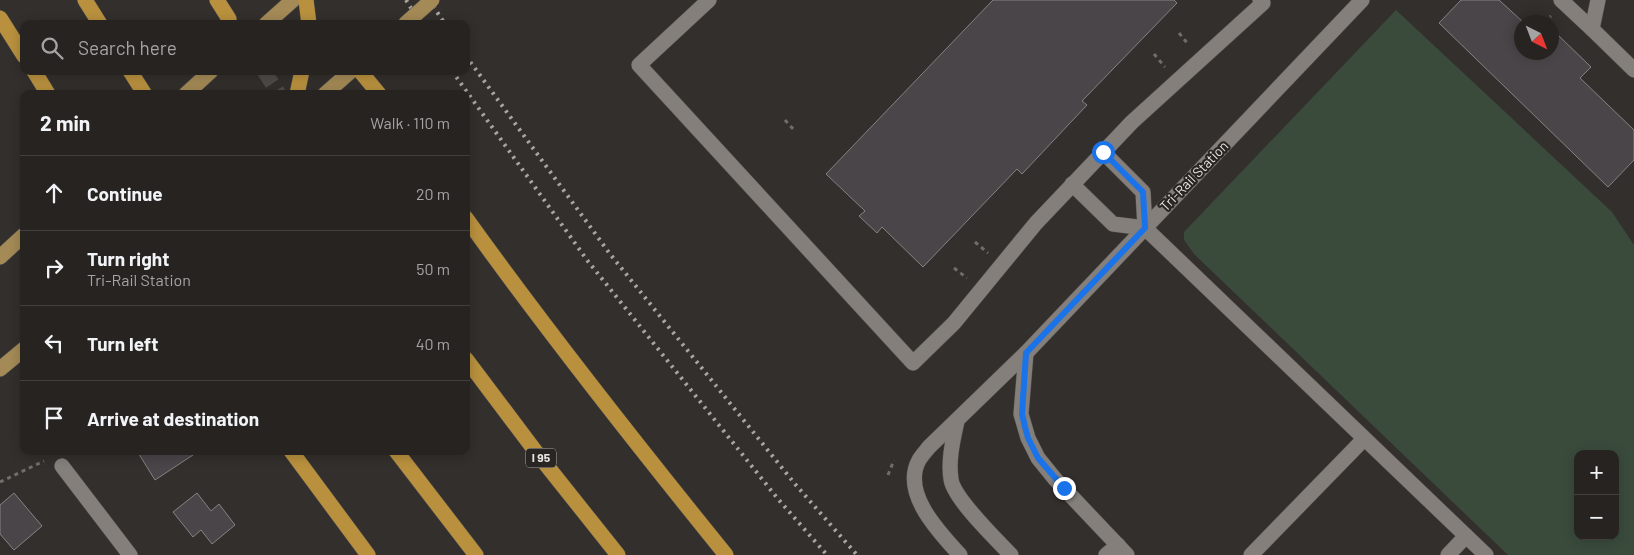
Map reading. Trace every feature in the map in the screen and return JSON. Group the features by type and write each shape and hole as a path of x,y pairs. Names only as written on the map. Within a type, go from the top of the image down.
{"highway":[{"path":"85,0 98,20"},
{"path":"217,0 230,19"},
{"path":"306,0 308,20"},
{"path":"0,18 20,50"},
{"path":"36,75 46,90"},
{"path":"133,75 142,90"},
{"path":"298,90 301,75"},
{"path":"363,75 376,90"},
{"path":"470,223 591,386 726,555"},
{"name":"I 95","path":"470,364 542,460 618,555"},
{"path":"293,455 368,555"},
{"path":"399,455 476,555"}],"main road":[{"path":"270,20 293,0"},
{"path":"410,20 432,0"},
{"path":"190,90 207,75"},
{"path":"330,90 346,75"},
{"path":"0,257 20,239"},
{"path":"0,368 20,352"}],"street":[{"path":"709,0 639,65 913,363 954,323 1036,223 1072,184 1132,122 1263,3 1260,0"},
{"name":"Tri-Rail Station","path":"960,555 938,530 925,511 916,491 915,480 920,460 929,447 1026,353 1362,0"},
{"path":"1561,0 1634,70"},
{"path":"1592,29 1598,0"},
{"path":"1103,152 1143,192 1145,228"},
{"path":"1072,184 1113,224 1145,228 1486,555"},
{"path":"1026,353 1022,414 1030,443 1038,458 1055,479 1122,550 1106,555"},
{"path":"957,421 950,464 953,488 1011,555"},
{"path":"1252,555 1364,438"},
{"path":"62,466 130,555"},
{"path":"1448,555 1466,536"}],"path":[{"path":"1179,33 1193,49"},
{"path":"1154,54 1168,70"},
{"path":"784,120 795,131"},
{"path":"975,242 991,255"},
{"path":"954,268 970,280"},
{"path":"0,482 48,459 62,466"},
{"path":"888,475 894,460"}],"green space":[{"path":"1396,10 1612,212 1634,245 1634,555 1508,555 1194,254 1184,240 1184,232"}],"building":[{"path":"993,0 1174,0 1177,3 1082,101 1087,105 1022,174 1017,169 923,267 882,227 877,233 859,216 865,211 826,174"},
{"path":"1461,0 1499,0 1515,15 1514,60 1559,60 1559,36 1591,67 1580,78 1634,130 1634,160 1608,187 1439,23"},
{"path":"139,455 193,455 155,480"},
{"path":"14,493 42,526 14,550 0,534 0,505"},
{"path":"197,493 211,511 219,504 235,525 212,544 201,530 193,537 173,512"}],"tunnel":[{"path":"267,75 276,90"}],"railway":[{"path":"406,0 418,20"},
{"path":"429,0 442,20"},
{"path":"470,62 610,254 795,484 857,555"},
{"path":"455,75 466,90"},
{"path":"470,96 587,260 778,499 827,555"}],"route":[{"path":"1064,488 1038,458 1028,438 1022,414 1026,353 1145,228 1143,192 1103,152"}]}
